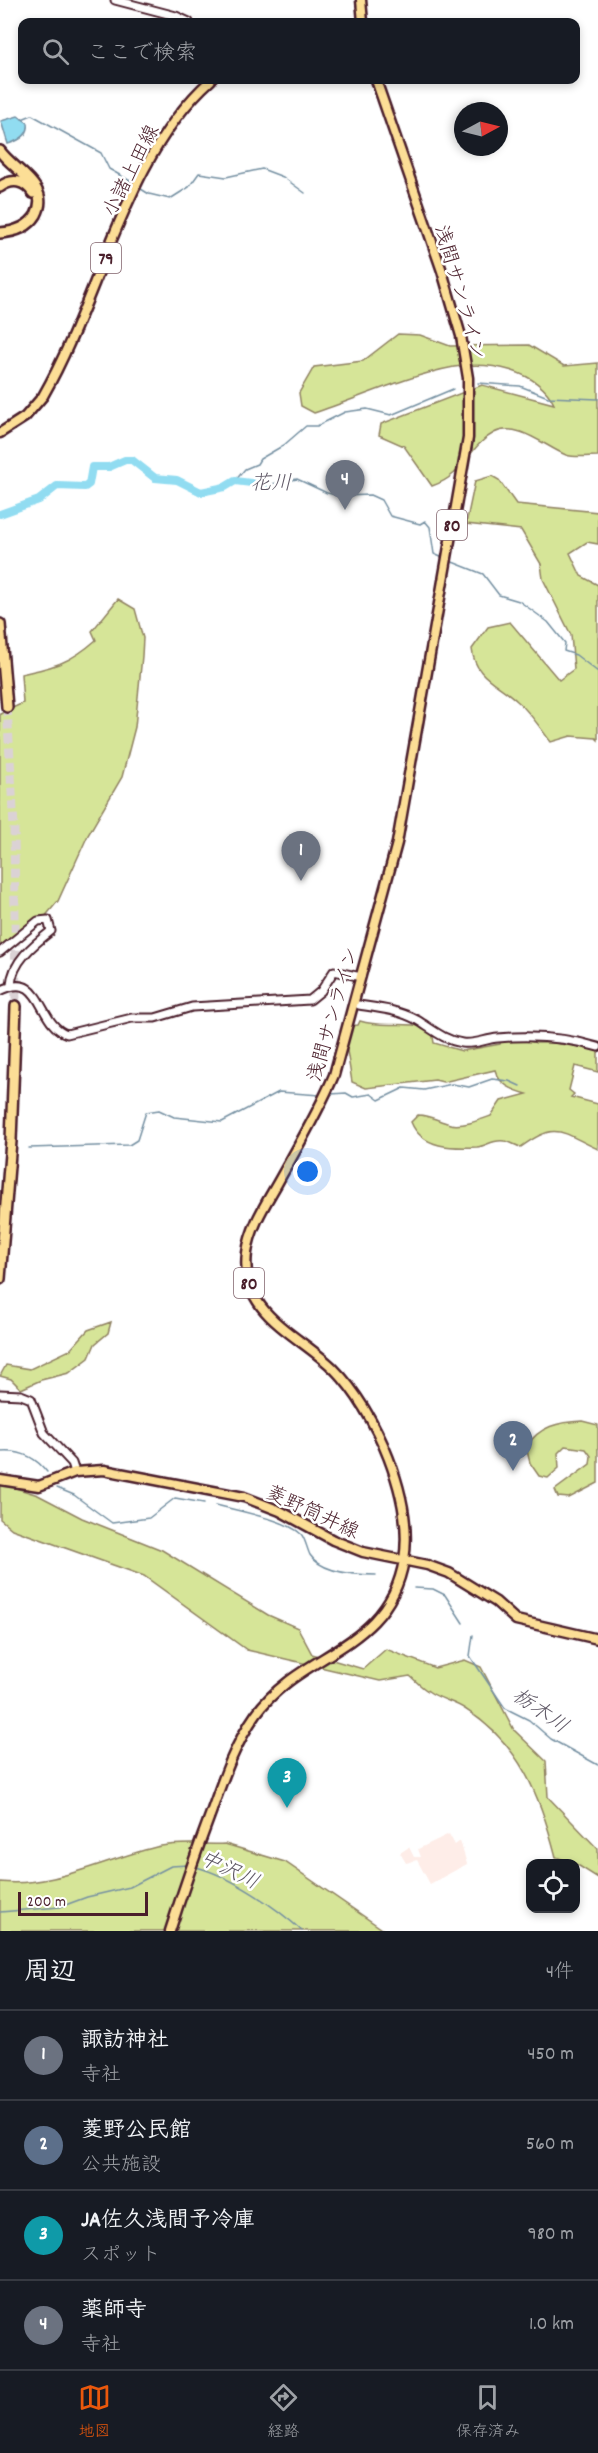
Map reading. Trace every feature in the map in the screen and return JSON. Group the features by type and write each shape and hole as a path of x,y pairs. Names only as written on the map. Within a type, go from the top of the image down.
{"highway":[{"path":"0,151 33,183 39,202 37,212 28,225 0,233"},
{"path":"0,188 11,182 23,183 31,190 34,202 33,210 24,221 0,228"},
{"path":"0,624 7,707"},
{"path":"0,1280 10,1161 16,1006"}],"main road":[{"path":"361,0 363,18"},
{"name":"小諸上田線","path":"0,434 25,417 43,396 152,156 181,111 207,84"},
{"name":"浅間サンライン","path":"170,1931 228,1765 244,1731 262,1705 285,1684 364,1632 391,1596 404,1560 402,1505 372,1421 352,1390 332,1367 266,1315 252,1292 246,1267 247,1250 256,1224 322,1103 334,1075 397,843 468,438 468,378 461,336 442,271 377,84"},
{"name":"菱野筒井線","path":"0,1480 39,1486 75,1472 94,1470 244,1497 280,1511 333,1540 363,1552 404,1560 449,1573 496,1602 516,1620 598,1639"}],"street":[{"path":"115,0 178,18"},
{"path":"155,10 158,0"},
{"path":"0,952 38,921 48,920 51,931 33,945 19,963 11,974 11,985"},
{"path":"0,991 11,985 27,988 36,994 53,1026 67,1034 132,1018 155,1018 192,1007 310,1000 321,992 334,971 361,976"},
{"path":"359,1005 407,1016 438,1035 460,1043 471,1044 494,1038 526,1036 598,1047"},
{"path":"0,1394 21,1395 31,1399 44,1433 72,1463 75,1472"}],"shaded area":[{"path":"449,1834 455,1845 460,1841 467,1864 430,1884 417,1860 406,1863 400,1853 409,1847 414,1857 421,1857 418,1849"}],"green space":[{"path":"398,334 420,335 450,346 529,345 564,366 598,363 598,456 566,455 522,432 503,430 485,439 452,475 432,486 404,446 379,435 381,424 482,385 554,404 547,392 537,383 511,370 497,367 468,365 436,371 314,413 301,406 299,393 314,367 363,361"},
{"path":"492,476 499,480 516,504 598,512 598,544 587,542 570,553 581,576 598,585 598,740 571,736 551,742 522,705 488,679 477,667 472,649 488,627 510,622 559,680 574,669 571,635 543,579 541,564 521,530 466,524 475,481"},
{"path":"118,599 135,609 143,638 135,727 122,777 88,835 58,901 39,924 0,957 0,714 23,703 21,674 61,663 78,654 96,640 92,631"},
{"path":"360,1021 423,1027 432,1030 434,1043 462,1051 500,1044 502,1038 515,1036 536,1043 554,1043 598,1050 598,1072 575,1066 569,1090 574,1094 571,1097 598,1104 598,1149 560,1132 543,1134 521,1147 500,1141 468,1147 448,1147 430,1142 416,1131 411,1122 418,1115 455,1125 465,1124 491,1116 501,1101 527,1094 503,1083 495,1070 443,1082 435,1080 366,1088 352,1082 345,1038 348,1026 358,1025"},
{"path":"111,1322 108,1333 95,1344 89,1358 69,1373 41,1380 21,1389 11,1379 0,1376 6,1365 30,1369 70,1350 88,1330"},
{"path":"582,1421 598,1425 598,1483 569,1498 558,1497 555,1490 590,1464 591,1456 586,1449 565,1446 558,1453 559,1468 548,1478 539,1476 530,1463 526,1447 537,1434 550,1426"},
{"path":"0,1483 38,1495 82,1518 162,1550 268,1615 298,1628 312,1654 363,1669 386,1649 435,1668 465,1660 481,1667 514,1730 546,1761 548,1797 598,1849 598,1878 580,1867 580,1859 556,1857 535,1792 514,1755 500,1738 465,1709 432,1694 410,1676 380,1681 247,1650 144,1576 12,1529 0,1519"},
{"path":"225,1844 285,1862 385,1931 0,1931 0,1882 21,1883 61,1876 161,1846"}],"water":[{"path":"18,116 28,123 27,131 19,139 8,144 1,121"}],"waterway":[{"path":"22,119 32,115 101,153 109,169 132,182"},
{"path":"141,189 149,194 170,199 189,187 199,173 226,177 262,169 283,177 305,193"},
{"path":"478,383 520,386 548,397 598,399"},
{"path":"235,481 245,469 257,464 260,459 284,445 306,426 317,426 345,412 367,409 391,415 453,389"},
{"name":"花川","path":"0,514 39,500 57,486 85,487 89,484 92,467 109,467 125,460 132,460 155,478 177,480 201,492 225,487 235,481 267,485"},
{"name":"花川","path":"267,485 297,479 327,493 342,496 370,495 381,500 390,516 420,524 425,521 430,527 434,554 443,558"},
{"name":"花川","path":"450,561 483,574 499,595 519,601 548,622 565,643 564,651 576,655 598,672"},
{"path":"331,1094 346,1093 353,1097 371,1094 379,1100 404,1088 424,1090 452,1084 469,1087 492,1079 509,1081 520,1086"},
{"path":"29,1148 129,1145 137,1140 146,1112 159,1110 174,1117 222,1122 279,1092 320,1095"},
{"name":"栃木川","path":"0,1452 26,1455 47,1472"},
{"name":"栃木川","path":"57,1488 74,1495 112,1523 149,1518 175,1498 204,1503"},
{"name":"栃木川","path":"216,1505 273,1520 294,1529 301,1534 310,1555 323,1566 340,1572 376,1575"},
{"name":"栃木川","path":"414,1588 433,1589 445,1595 463,1623"},
{"name":"栃木川","path":"473,1635 470,1656 505,1708 529,1720 551,1739 598,1765"},
{"name":"中沢川","path":"0,1912 60,1907 87,1897 130,1887 171,1866 188,1865"},
{"name":"中沢川","path":"196,1867 224,1877 252,1893 302,1931"}],"tunnel":[{"path":"7,707 14,827 16,1006"}],"place":[{"name":"薬師寺","path":"345,510"},
{"name":"諏訪神社","path":"301,881"},
{"name":"菱野公民館","path":"513,1471"},
{"name":"JA佐久浅間予冷庫","path":"287,1808"}]}
